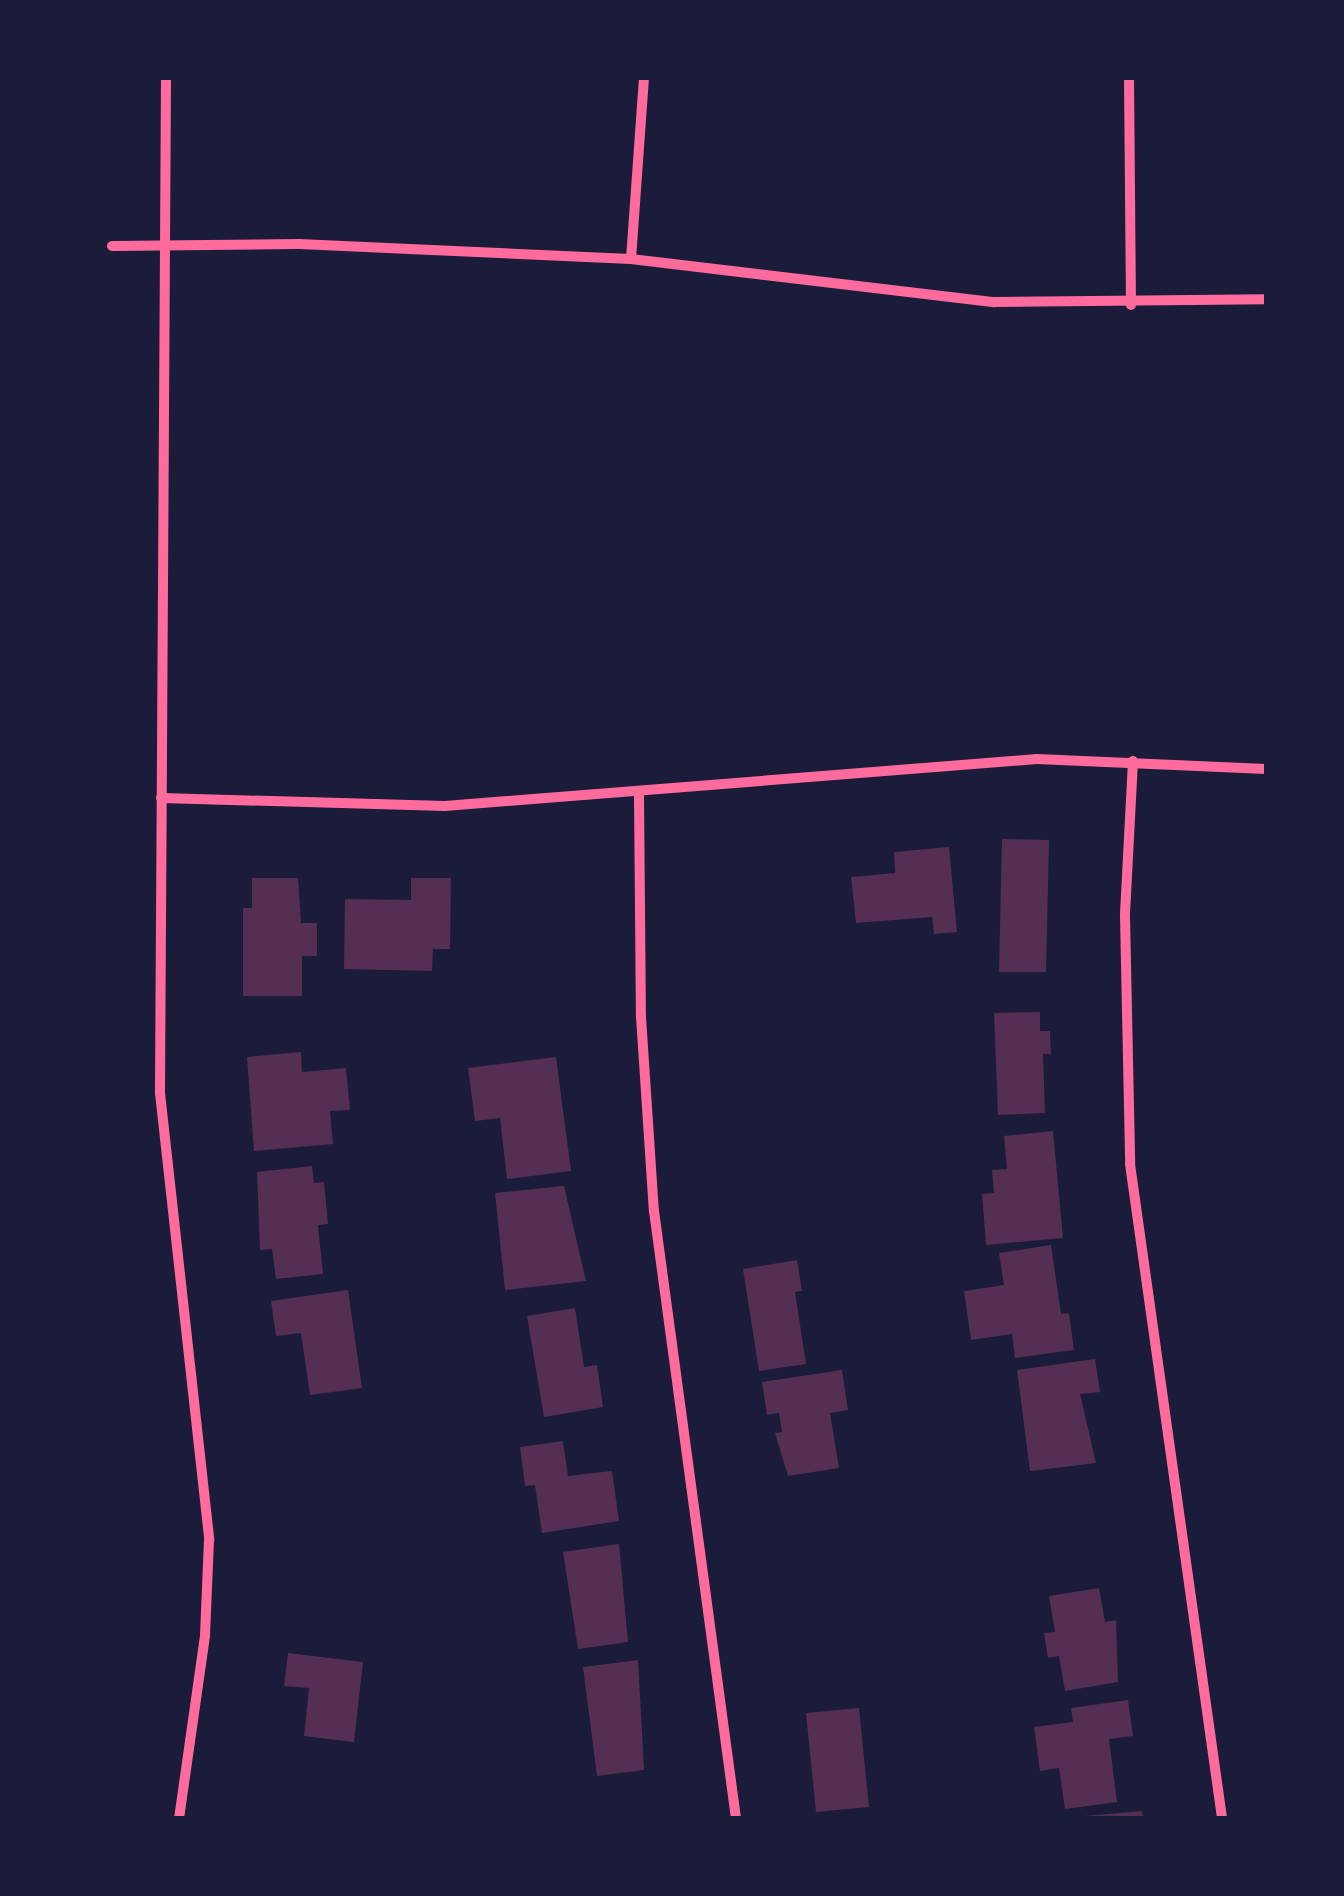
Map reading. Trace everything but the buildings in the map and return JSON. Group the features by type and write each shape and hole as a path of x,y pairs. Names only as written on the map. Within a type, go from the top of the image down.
{"street":[{"path":"166,78 160,1093 208,1540 205,1636 179,1818"},
{"path":"631,259 644,78"},
{"path":"1129,78 1131,305"},
{"path":"112,246 166,244 631,259 976,300 1131,305 1266,299"},
{"path":"161,798 445,806 639,795 941,764 1133,760 1266,769"},
{"path":"1133,760 1125,916 1130,1164 1222,1818"},
{"path":"639,795 641,1018 654,1211 736,1818"}]}
